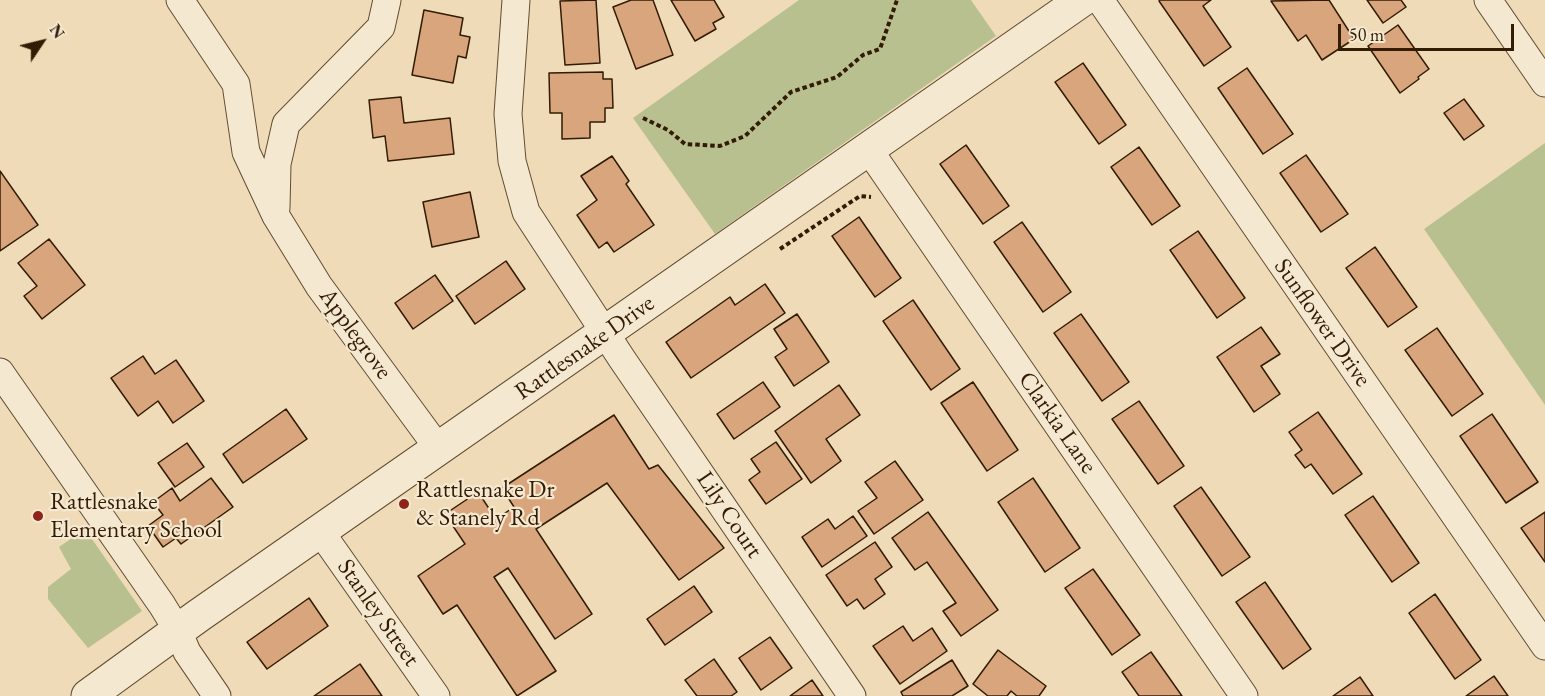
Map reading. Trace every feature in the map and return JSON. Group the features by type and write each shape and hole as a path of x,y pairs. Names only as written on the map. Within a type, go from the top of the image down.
{"street":[{"name":"Applegrove","path":"180,0 236,84 246,152 276,216 319,286 438,448"},
{"path":"276,216 277,164 286,124 381,27 387,0"},
{"name":"Lily Court","path":"516,0 508,114 512,161 526,212 606,334 852,696"},
{"name":"Rattlesnake Drive","path":"88,696 438,448 606,334 1082,0"},
{"name":"Sunflower Drive","path":"1100,0 1545,646"},
{"path":"1488,0 1545,83"},
{"name":"Clarkia Lane","path":"869,150 1244,696"},
{"path":"0,372 178,631 187,652 217,696"},
{"name":"Stanley Street","path":"320,531 436,696"}],"path":[{"path":"643,118 668,130 685,144 720,146 745,136 791,92 837,77 863,55 880,49 897,0"},
{"path":"780,249 860,196 902,197"}],"green space":[{"path":"799,0 971,0 996,36 715,234 633,118"},
{"path":"1545,143 1545,405 1424,229"},
{"path":"85,529 142,611 88,648 48,599 48,587 71,569 59,547"}],"building":[{"path":"596,0 600,63 565,65 560,1"},
{"path":"631,0 653,0 673,55 636,69 613,7"},
{"path":"671,0 714,0 724,17 713,23 716,29 695,41"},
{"path":"1160,0 1211,0 1203,6 1231,47 1204,66"},
{"path":"1329,0 1354,39 1322,60 1306,35 1298,41 1271,1"},
{"path":"1367,0 1401,0 1406,7 1383,23"},
{"path":"424,10 463,18 460,35 470,37 466,58 458,56 453,83 412,75"},
{"path":"1398,25 1429,69 1400,93 1368,46"},
{"path":"1083,63 1126,125 1099,144 1055,82"},
{"path":"1247,68 1293,134 1263,154 1218,88"},
{"path":"603,72 603,79 612,79 613,108 605,108 605,122 590,122 590,138 562,139 562,113 550,113 549,73"},
{"path":"401,97 404,123 450,118 454,154 388,161 385,136 373,138 369,100"},
{"path":"1464,99 1484,126 1464,140 1444,113"},
{"path":"966,145 1009,206 983,224 940,164"},
{"path":"1139,147 1180,206 1152,225 1111,167"},
{"path":"1306,155 1348,214 1321,232 1280,173"},
{"path":"612,156 629,181 626,184 654,225 614,252 607,242 599,248 577,215 597,200 581,176"},
{"path":"0,171 38,225 0,251"},
{"path":"470,192 479,237 432,247 423,202"},
{"path":"859,217 901,278 875,297 832,236"},
{"path":"1022,222 1071,292 1043,312 994,242"},
{"path":"1198,231 1245,298 1217,318 1170,250"},
{"path":"49,239 85,285 42,319 24,296 37,286 18,263"},
{"path":"1375,247 1417,307 1388,327 1346,268"},
{"path":"506,261 525,289 475,324 456,296"},
{"path":"435,275 453,301 413,329 395,303"},
{"path":"765,284 785,313 691,378 666,342 730,297 735,305"},
{"path":"913,300 960,369 931,390 883,321"},
{"path":"797,314 829,362 794,386 775,357 787,349 774,329"},
{"path":"1081,314 1129,382 1102,401 1054,333"},
{"path":"1261,327 1280,354 1261,366 1280,394 1254,412 1217,357"},
{"path":"1437,328 1483,394 1452,416 1405,350"},
{"path":"143,356 155,374 176,360 204,401 173,423 158,401 138,416 111,378"},
{"path":"763,382 780,407 734,439 717,414"},
{"path":"973,382 1018,450 987,471 941,403"},
{"path":"839,385 860,415 826,439 841,461 811,483 775,431"},
{"path":"1139,401 1184,466 1158,484 1112,419"},
{"path":"286,409 307,439 243,483 223,454"},
{"path":"1318,412 1362,474 1333,494 1311,464 1305,468 1295,455 1302,450 1289,432"},
{"path":"1492,414 1538,482 1506,503 1460,436"},
{"path":"614,415 649,469 658,465 724,548 679,580 607,483 536,529 592,614 555,639 508,568 494,577 556,671 517,696 457,605 443,614 418,576 465,544 445,514 478,492 496,519 514,507 502,488"},
{"path":"776,442 802,479 766,504 749,480 760,472 751,459"},
{"path":"187,443 204,467 175,487 158,463"},
{"path":"895,461 923,500 874,534 858,511 877,498 865,482"},
{"path":"211,478 233,507 181,544 176,538 163,547 148,526 163,515 153,502 172,488 180,501"},
{"path":"1033,478 1080,548 1045,572 998,502"},
{"path":"1201,487 1250,557 1222,576 1174,506"},
{"path":"1373,496 1419,563 1392,582 1345,515"},
{"path":"928,512 998,610 961,636 943,611 956,603 927,562 915,570 892,538"},
{"path":"1545,512 1545,562 1521,528"},
{"path":"853,516 867,536 822,567 802,537 828,519 835,529"},
{"path":"875,542 892,567 875,579 885,594 864,609 857,599 847,606 826,575"},
{"path":"1093,569 1140,635 1112,655 1065,588"},
{"path":"1265,582 1311,649 1283,669 1236,602"},
{"path":"694,586 712,612 665,645 647,619"},
{"path":"1435,594 1481,660 1455,679 1409,613"},
{"path":"309,598 328,626 267,669 247,642"},
{"path":"903,626 913,641 932,628 947,651 900,684 873,646"},
{"path":"770,637 792,668 761,690 739,658"},
{"path":"998,650 1046,686 1039,696 1017,696 1011,691 1007,696 988,696 973,684"},
{"path":"1151,652 1182,696 1139,696 1122,672"},
{"path":"714,659 737,692 731,696 697,696 685,680"},
{"path":"952,660 968,686 952,696 903,696 901,692"},
{"path":"360,664 382,696 314,696"},
{"path":"1494,676 1508,696 1466,696"},
{"path":"1360,677 1373,696 1333,696"},
{"path":"812,680 823,696 790,696"}],"place":[{"name":"Rattlesnake Dr & Stanely Rd","path":"404,504"},
{"name":"Rattlesnake Elementary School","path":"38,516"}]}
